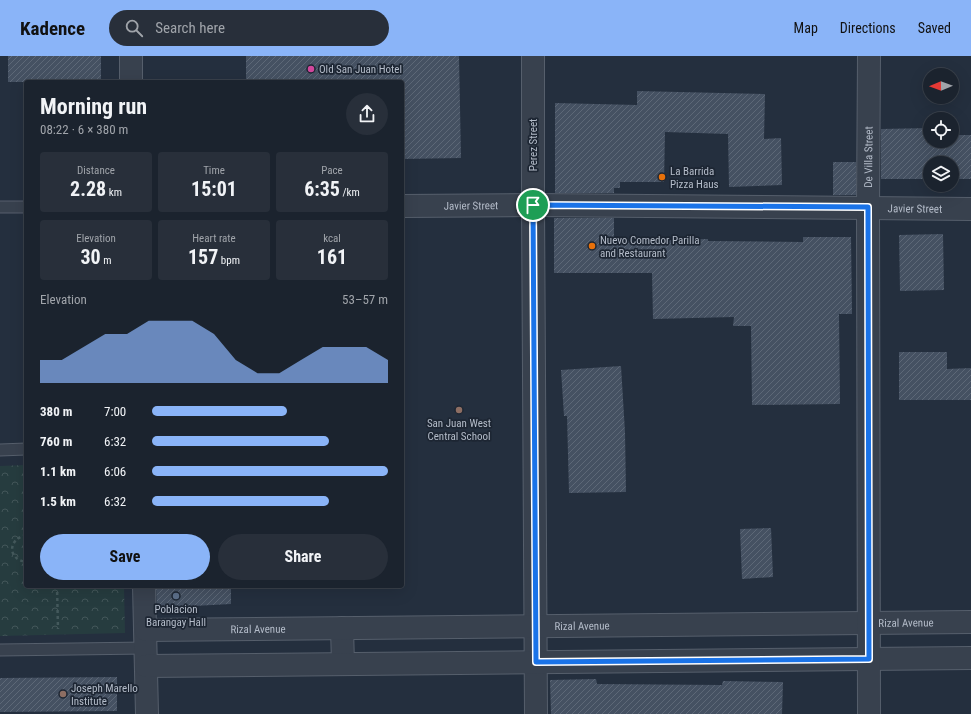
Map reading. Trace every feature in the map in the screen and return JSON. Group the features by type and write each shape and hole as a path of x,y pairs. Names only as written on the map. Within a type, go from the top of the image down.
{"street":[{"path":"131,56 131,80"},
{"name":"Perez Street","path":"533,56 536,714"},
{"name":"De Villa Street","path":"869,56 869,714"},
{"name":"Javier Street","path":"404,206 533,205 971,209"},
{"path":"144,588 147,714"},
{"name":"Rizal Avenue","path":"146,648 342,628 971,622"},
{"path":"342,628 343,664"},
{"path":"146,648 343,664 971,658"}],"lane":[{"path":"0,207 24,207"},
{"path":"0,450 24,449"},
{"path":"0,650 146,648"}],"path":[{"path":"24,536 19,537 14,542 12,549 14,556 20,561 24,562"},
{"path":"57,588 58,650"}],"green space":[{"path":"24,465 24,588 124,588 125,633 0,636 0,466"}],"building":[{"path":"8,56 101,56 101,80 24,80 24,82 8,82"},
{"path":"246,56 459,56 461,158 404,159 404,80 246,80"},
{"path":"637,91 765,94 764,139 781,138 782,185 729,187 728,134 665,132 664,182 620,182 620,188 614,188 614,193 555,193 555,103 637,105"},
{"path":"923,128 923,148 959,148 959,135 971,135 971,179 959,179 959,156 923,156 923,179 881,179 881,129"},
{"path":"833,162 856,162 856,195 833,195"},
{"path":"554,218 614,218 614,241 708,239 708,241 803,242 803,237 851,237 852,314 839,314 840,404 752,405 751,326 733,326 734,317 653,319 652,273 554,273"},
{"path":"943,234 944,290 900,291 899,235"},
{"path":"899,352 947,352 947,369 971,368 971,400 899,400"},
{"path":"621,366 625,432 626,492 569,493 567,416 564,416 561,370"},
{"path":"771,528 773,577 742,579 740,529"},
{"path":"156,588 231,588 231,604 157,608"},
{"name":"Joseph Marello Institute","path":"117,677 117,711 0,712 0,678"},
{"path":"596,679 597,684 722,685 723,681 783,682 782,714 551,714 550,680"}],"place":[{"name":"Old San Juan Hotel","path":"311,69"},
{"name":"La Barrida Pizza Haus","path":"662,177"},
{"name":"Nuevo Comedor Parilla and Restaurant","path":"592,246"},
{"name":"San Juan West Central School","path":"459,410"},
{"name":"Poblacion Barangay Hall","path":"176,596"},
{"name":"Joseph Marello Institute","path":"63,694"}],"route":[{"path":"533,205 868,207 869,659 536,662 533,205"}]}
